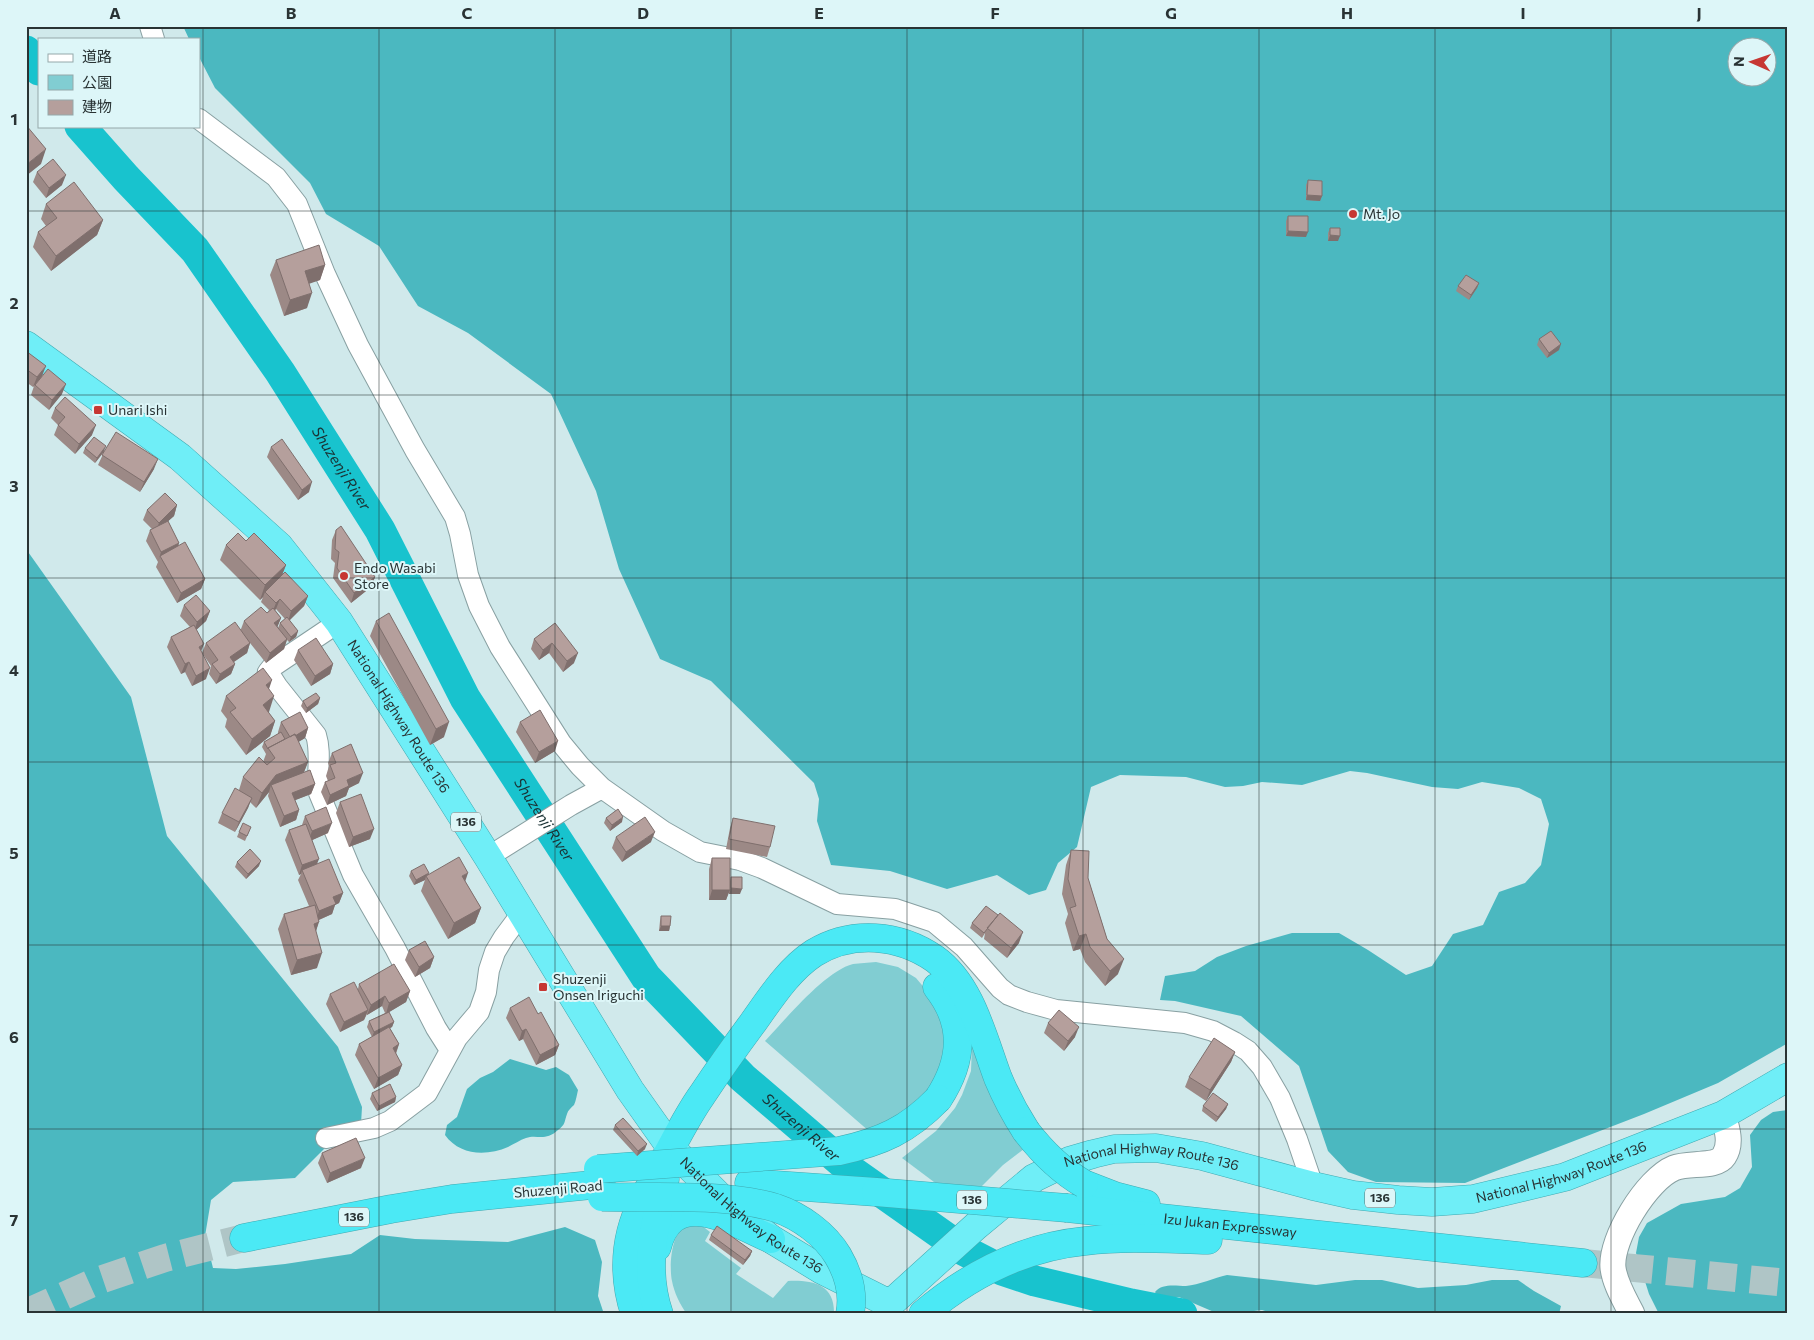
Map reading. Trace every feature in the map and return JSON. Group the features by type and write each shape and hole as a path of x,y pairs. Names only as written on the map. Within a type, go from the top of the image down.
{"highway":[{"name":"National Highway Route 136","path":"26,345 180,457 279,546 322,597 496,853 522,913 630,1090 671,1148 723,1200 771,1239 822,1270 890,1304 976,1226 1034,1178 1069,1161 1114,1150 1156,1148 1178,1151 1353,1195 1432,1202 1473,1199 1565,1177 1723,1115 1788,1077"},
{"path":"635,1314 630,1299 627,1274 627,1250 631,1231 636,1214 671,1148 748,1038 786,979 800,964 814,954 844,940 861,938 885,938 909,945 936,960 948,971 958,985 975,1018 1007,1098 1026,1132 1051,1161 1066,1173 1084,1184 1115,1196 1153,1206 1313,1230 1347,1238"},
{"path":"317,1225 460,1206 536,1200 600,1183 839,1151 860,1146 896,1133 911,1123 938,1099 949,1082 955,1066 957,1049 957,1032 954,1017 947,1002 927,976 898,958 882,954 865,954 849,957 832,962 817,971 790,994 748,1038"},
{"path":"659,1314 653,1298 650,1278 650,1257 652,1236 671,1148"},
{"path":"600,1183 702,1199 755,1203 777,1208 793,1215 809,1225 834,1249 848,1278 851,1295 850,1314"},
{"name":"Shuzenji Road","path":"244,1238 452,1199 600,1183 749,1183 876,1192"},
{"name":"Izu Jukan Expressway","path":"876,1192 1068,1208 1583,1264"},
{"path":"650,1278 662,1234 671,1219 678,1215 698,1212 708,1213 771,1239"},
{"path":"923,1314 942,1298 1007,1260 1059,1245 1083,1241 1110,1239 1384,1243"}],"street":[{"path":"150,26 154,38"},
{"path":"200,120 276,177 297,204 325,274 358,346 415,450 455,517 468,575 500,648 561,742 580,766 602,788 663,831 700,852 740,860 762,868 837,904 890,908 934,922 964,947 1000,988 1009,995 1056,1010 1185,1023 1213,1031 1234,1042 1248,1051 1262,1067 1280,1098 1297,1138 1313,1186"},
{"path":"339,622 272,667 268,672 316,735 319,755 319,793 352,875 450,1050"},
{"path":"496,853 571,805 602,788"},
{"path":"326,1138 374,1128 390,1121 427,1092 462,1030 479,1012 486,992 489,970 495,952 504,936 522,913"},
{"path":"1632,1314 1621,1292 1613,1269 1614,1251 1620,1232 1651,1186 1672,1169 1690,1164 1714,1164 1723,1156 1727,1146 1728,1130 1723,1115"}],"green space":[{"path":"876,962 898,967 916,978 932,997 943,1019 945,1037 942,1059 935,1079 923,1100 870,1132 765,1041 806,997 830,976 842,968 853,964"},
{"path":"974,1043 1024,1149 1003,1165 981,1187 938,1185 902,1158 936,1131 955,1108 971,1071 972,1046"},
{"path":"687,1225 701,1225 710,1232 705,1241 741,1268 736,1274 773,1298 788,1281 813,1283 826,1290 831,1296 834,1314 687,1314 673,1285 671,1275 672,1251 680,1230"}],"shaded area":[{"path":"183,26 1788,26 1788,1043 1718,1083 1644,1114 1465,1183 1376,1182 1348,1172 1328,1151 1299,1066 1241,1016 1175,1001 1160,1000 1165,976 1195,971 1217,957 1246,946 1292,933 1339,933 1406,975 1432,966 1453,934 1483,925 1499,892 1525,883 1541,865 1549,824 1541,799 1519,788 1482,782 1458,789 1432,787 1350,771 1302,785 1262,782 1225,787 1186,777 1120,775 1091,787 1077,847 1058,863 1046,890 1029,895 997,875 947,889 890,871 831,865 817,821 819,799 814,783 711,681 660,659 619,569 596,491 551,394 468,333 418,306 379,246 326,214 310,183 215,88 200,59 200,38 189,38"},
{"path":"26,549 131,697 167,836 338,1047 362,1107 361,1124 335,1138 295,1178 233,1182 211,1200 205,1236 213,1268 236,1269 351,1254 380,1235 415,1239 508,1242 565,1227 595,1240 602,1262 598,1296 604,1314 26,1314"},
{"path":"510,1059 546,1070 556,1067 569,1075 578,1090 575,1103 568,1111 564,1124 549,1136 526,1138 508,1147 491,1152 474,1152 458,1147 445,1135 447,1125 457,1117 467,1089 480,1078 493,1072"},
{"path":"1788,1110 1788,1314 1659,1314 1649,1294 1636,1253 1639,1237 1647,1223 1681,1204 1725,1197 1740,1188 1752,1167 1750,1135 1761,1120 1773,1112"},
{"path":"1227,1275 1316,1285 1355,1280 1382,1280 1418,1288 1466,1285 1492,1280 1518,1280 1561,1306 1559,1314 1274,1314 1262,1310 1238,1313 1214,1312 1179,1297 1159,1298 1155,1292 1165,1286 1186,1286"}],"building":[{"path":"26,125 46,149 26,165"},
{"path":"53,159 66,175 49,188 37,172"},
{"path":"1308,180 1322,181 1322,196 1307,195"},
{"path":"74,182 103,220 56,256 38,232 57,218 46,204"},
{"path":"1288,216 1308,216 1308,232 1288,231"},
{"path":"1330,228 1340,228 1340,236 1330,235"},
{"path":"319,245 325,265 305,271 312,293 290,300 276,260"},
{"path":"1466,275 1479,283 1471,295 1458,286"},
{"path":"1551,331 1561,344 1549,353 1539,339"},
{"path":"26,351 46,366 37,377 26,369"},
{"path":"48,369 66,384 52,400 35,385"},
{"path":"65,397 96,425 79,444 58,425 65,417 55,408"},
{"path":"116,432 158,459 144,482 102,455"},
{"path":"94,437 106,446 97,458 85,448"},
{"path":"282,439 312,482 302,490 271,447"},
{"path":"165,493 177,505 159,523 147,510"},
{"path":"168,521 179,543 161,552 150,530"},
{"path":"341,526 375,577 354,593 337,568 339,552 335,549 336,530"},
{"path":"238,533 246,541 254,533 286,565 265,585 226,545"},
{"path":"185,542 205,579 181,593 160,556"},
{"path":"285,572 308,596 291,611 280,599 276,603 265,592"},
{"path":"196,595 210,611 197,622 184,605"},
{"path":"261,607 267,613 273,608 281,618 274,623 287,639 270,653 244,621"},
{"path":"389,613 449,722 436,729 376,621"},
{"path":"287,617 298,631 291,637 280,623"},
{"path":"235,622 250,643 230,657 235,664 220,674 212,664 218,660 206,643"},
{"path":"555,623 578,653 567,661 552,643 543,650 534,639"},
{"path":"194,625 204,644 199,647 210,668 196,676 189,662 185,664 171,637"},
{"path":"316,638 333,664 315,676 298,650"},
{"path":"263,668 272,680 266,685 274,696 263,705 275,721 252,739 230,712 236,708 226,696"},
{"path":"316,693 320,698 307,708 303,701"},
{"path":"540,710 558,741 539,752 520,722"},
{"path":"300,712 308,728 290,737 281,722"},
{"path":"281,732 285,739 268,749 264,742"},
{"path":"295,734 308,762 276,775 262,793 243,777 259,757 267,765 275,758 268,748"},
{"path":"351,744 363,773 347,780 349,786 330,795 325,782 335,778 330,765 336,763 332,753"},
{"path":"310,770 315,784 292,793 299,810 284,816 271,785"},
{"path":"235,788 252,798 239,822 222,813"},
{"path":"361,794 374,829 353,837 340,802"},
{"path":"326,807 332,823 312,831 305,816"},
{"path":"618,809 623,817 612,825 606,818"},
{"path":"645,817 655,832 626,852 616,837"},
{"path":"733,818 775,826 770,847 729,839"},
{"path":"243,823 251,827 247,836 239,832"},
{"path":"306,824 319,859 302,865 289,830"},
{"path":"250,849 261,861 248,874 237,862"},
{"path":"1071,850 1089,851 1088,878 1107,939 1124,959 1110,971 1090,947 1086,934 1079,936 1070,908 1076,906 1068,879"},
{"path":"459,857 468,873 462,876 481,908 454,923 426,876"},
{"path":"712,858 730,858 730,890 712,890"},
{"path":"329,859 343,893 333,897 336,904 319,911 302,870"},
{"path":"424,864 429,873 416,880 411,871"},
{"path":"731,877 742,877 742,889 731,888"},
{"path":"315,905 319,922 314,924 322,953 297,960 284,914"},
{"path":"986,906 998,915 984,933 972,923"},
{"path":"1000,913 1023,932 1011,948 987,928"},
{"path":"661,916 671,916 670,926 661,926"},
{"path":"425,941 434,957 419,967 409,950"},
{"path":"394,964 410,991 389,1003 385,996 371,1005 359,984"},
{"path":"354,982 368,1010 344,1022 330,994"},
{"path":"529,997 538,1014 541,1012 559,1045 540,1055 526,1029 522,1031 510,1008"},
{"path":"1059,1010 1079,1027 1068,1041 1048,1023"},
{"path":"389,1012 394,1022 374,1032 369,1021"},
{"path":"389,1027 399,1044 393,1048 402,1065 378,1078 359,1044"},
{"path":"1214,1038 1235,1052 1210,1090 1189,1077"},
{"path":"390,1084 396,1097 379,1106 372,1093"},
{"path":"1213,1093 1228,1104 1218,1117 1203,1106"},
{"path":"623,1118 647,1144 638,1151 615,1125"},
{"path":"356,1138 365,1158 330,1173 322,1153"},
{"path":"717,1226 752,1251 745,1260 711,1235"}],"waterway":[{"name":"Shuzenji River","path":"26,51 38,69"},
{"name":"Shuzenji River","path":"82,128 126,178 195,250 280,372 380,530 465,698 646,977 743,1078 853,1172 965,1251 1002,1270 1035,1281 1182,1314"}],"tunnel":[{"path":"26,1313 97,1281 165,1258 244,1238"},
{"path":"1583,1263 1788,1283"}],"place":[{"name":"Mt. Jo","path":"1353,214"},
{"name":"Unari Ishi","path":"98,410"},
{"name":"Endo Wasabi Store","path":"344,576"},
{"name":"Shuzenji Onsen Iriguchi","path":"543,987"}]}
